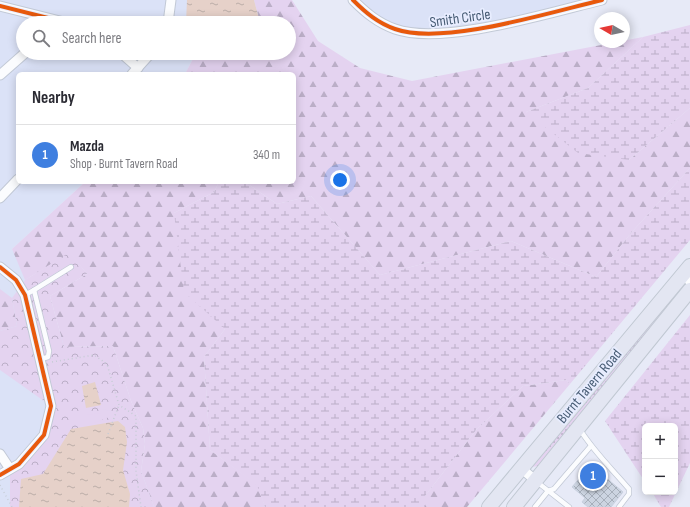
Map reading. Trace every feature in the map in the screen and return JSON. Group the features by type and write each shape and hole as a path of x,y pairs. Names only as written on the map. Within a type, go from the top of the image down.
{"main road":[{"name":"Burnt Tavern Road","path":"489,507 689,274"},
{"name":"Burnt Tavern Road","path":"514,507 690,290"}],"street":[{"path":"169,16 171,0"},
{"name":"Smith Circle","path":"353,0 376,20 396,30 426,35 442,34 498,24 602,0"},
{"path":"0,6 33,16"},
{"path":"0,74 17,60"},
{"path":"126,60 135,71 145,60"},
{"path":"0,198 16,181"},
{"path":"0,267 16,280 25,295 51,406 44,435 19,464 0,476"},
{"path":"0,454 10,469"},
{"path":"521,468 536,481"}],"lane":[{"path":"25,295 71,267"},
{"path":"34,290 49,351 48,357 41,361"},
{"path":"579,428 590,447 603,458 629,489 629,494 619,507"},
{"path":"535,507 548,491 554,489 590,447"},
{"path":"536,481 569,507"}],"path":[{"path":"41,361 94,356 107,364 119,405 108,434"},
{"path":"119,405 136,416 136,471 141,507"},
{"path":"0,485 12,507"}],"shaded area":[{"path":"0,0 254,0 258,16 16,16 16,60 192,60 186,72 16,72 16,184 83,184 12,249 141,471 154,507 0,507"},
{"path":"353,0 603,0 442,34 396,30"}],"green space":[{"path":"254,0 292,0 318,41 360,68 412,81 594,46 594,48 630,48 630,39 643,37 588,88 526,112 629,160 690,108 690,168 631,233 596,277 511,241 380,275 311,196 277,204 248,184 296,184 296,72 186,72 192,60 296,60 296,16 258,16"},
{"path":"690,25 690,108 629,160 578,153 526,112 588,88 643,37"},
{"path":"690,168 690,240 570,384 566,380 523,386 476,430 425,496 425,507 265,507 257,485 210,450 204,357 225,329 184,292 174,213 214,192 218,184 248,184 277,204 311,196 380,275 511,241 596,277 631,233"},
{"path":"83,184 218,184 214,192 174,213 225,329 204,357 210,450 258,485 265,507 154,507 141,471 145,444 143,428 131,401 113,346 64,347 50,296 87,274 70,253 25,280 12,249"},
{"path":"70,252 87,274 50,296 64,347 113,346 131,401 143,428 145,444 141,471 154,507 10,507 10,469 44,435 51,406 0,370 0,331 17,326 12,298 25,280"},
{"path":"0,289 12,298 17,326 0,331"},
{"path":"681,291 538,466 532,467 531,466 651,318"},
{"path":"690,315 690,463 678,488 678,423 642,423 642,477 605,421"},
{"path":"566,380 570,384 467,507 425,507 425,496 476,430 523,386"},
{"path":"103,409 110,411 109,417 94,423 78,423 73,418 73,415 101,413"},
{"path":"654,495 675,495 669,507 661,507"}],"water":[{"path":"187,0 254,0 258,16 186,16"},
{"path":"95,382 101,405 86,408 82,386"},
{"path":"118,421 125,427 127,442 123,470 130,494 129,507 19,507 21,479 43,474 71,429"}],"building":[{"path":"591,465 623,492 611,507 588,507 582,502 585,498 572,487"}],"cycle path":[{"path":"353,0 372,17 383,24 395,29 416,33 440,33 497,25 602,0"},
{"path":"0,6 40,16"},
{"path":"0,267 16,280 25,295 51,406 44,435 19,464 0,475"}],"place":[{"name":"Mazda","path":"593,476"}]}
